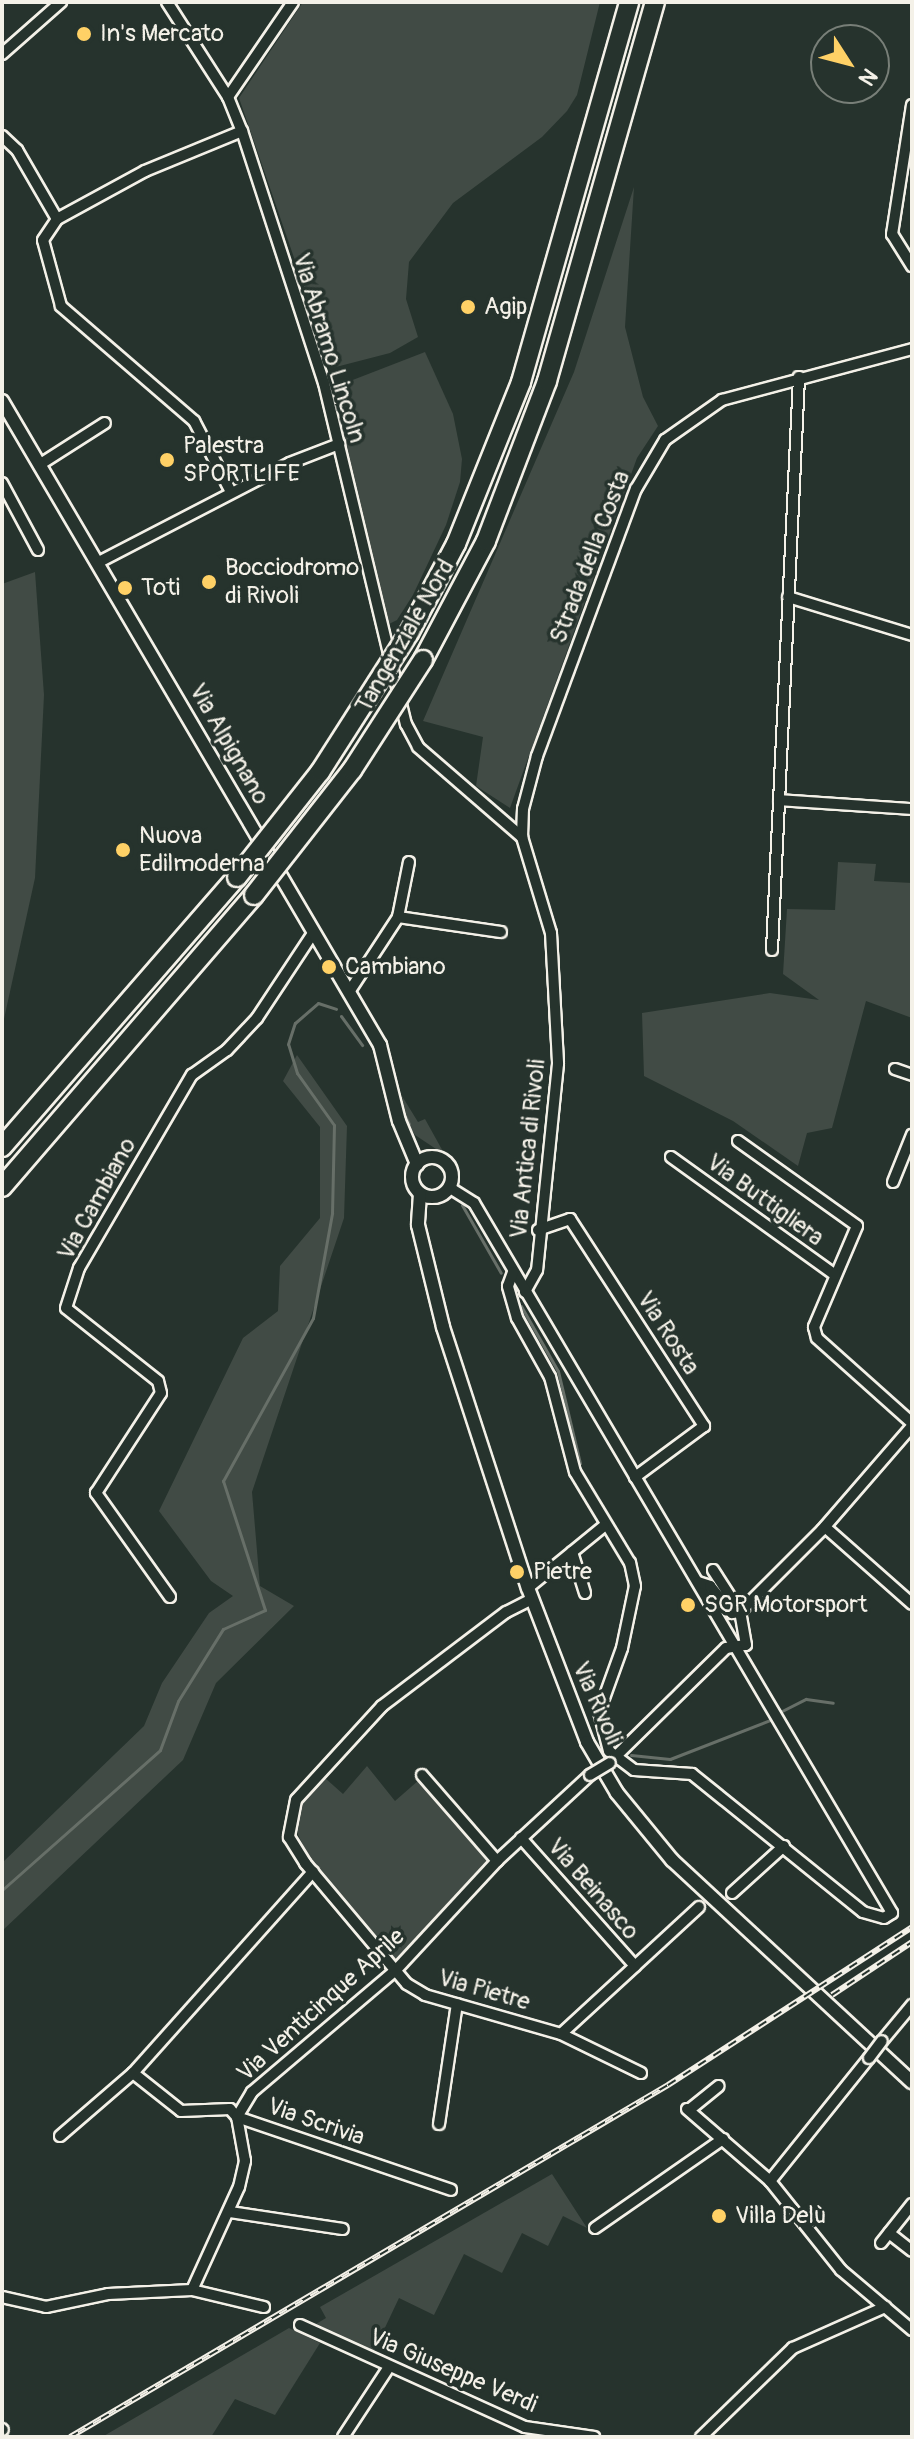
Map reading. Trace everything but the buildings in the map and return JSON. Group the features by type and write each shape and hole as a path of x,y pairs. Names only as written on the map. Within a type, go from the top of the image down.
{"highway":[{"name":"Tangenziale Nord","path":"2,1147 237,877 336,749 409,633 461,532 521,382 629,2"},
{"name":"Tangenziale Nord","path":"2,1187 254,895 352,770 423,660 486,541 526,441 575,294 655,2"}],"street":[{"path":"2,54 61,2"},
{"name":"Via Abramo Lincoln","path":"167,2 228,97 242,131 339,444 406,724 434,763 522,837"},
{"path":"228,97 293,2"},
{"path":"912,105 892,234 912,266"},
{"path":"231,492 194,421 58,302 43,240 57,219 162,163 242,131"},
{"path":"2,136 17,150 57,219"},
{"name":"Strada della Costa","path":"522,837 523,809 537,756 650,460 665,440 703,411 799,377 912,349"},
{"path":"772,950 799,377"},
{"name":"Via Alpignano","path":"2,401 380,1045"},
{"path":"39,465 105,423"},
{"path":"97,563 231,492 339,444"},
{"path":"2,483 38,550"},
{"path":"788,597 912,635"},
{"path":"779,800 912,809"},
{"name":"Via Antica di Rivoli","path":"522,837 551,933 558,1064 538,1230 537,1270 525,1292"},
{"path":"349,992 398,917 409,862"},
{"path":"398,917 501,932"},
{"name":"Via Cambiano","path":"170,1597 96,1493 161,1393 158,1381 66,1308 79,1268 192,1075 227,1050 257,1018 314,932"},
{"name":"Via Rivoli","path":"380,1045 405,1133 423,1160 447,1163 453,1175 445,1192 474,1203 892,1913 876,1918 784,1846"},
{"path":"895,1069 912,1075"},
{"path":"893,1182 912,1135"},
{"name":"Via Buttigliera","path":"738,1141 857,1226 814,1327 817,1338 912,1424"},
{"name":"Via Buttigliera","path":"671,1157 835,1275"},
{"name":"Via Rivoli","path":"423,1160 412,1183 420,1194 422,1233 447,1339 530,1593 579,1727 617,1793 652,1840 912,2082"},
{"path":"420,1194 445,1192"},
{"path":"422,1233 427,1211 445,1192"},
{"name":"Via Rosta","path":"538,1230 570,1219 704,1426 635,1477"},
{"name":"Via Antica di Rivoli","path":"513,1272 508,1286 517,1318 550,1377 575,1472 604,1526 630,1563 635,1586 622,1648 599,1712 601,1733 612,1760"},
{"path":"740,1612 825,1527 912,1424"},
{"path":"530,1593 604,1526"},
{"path":"825,1527 912,1604"},
{"path":"572,1552 585,1593"},
{"path":"713,1570 740,1612 747,1641 735,1646"},
{"name":"Via Rivoli","path":"698,1582 710,1586 732,1613 740,1612"},
{"name":"Via Pietre","path":"530,1593 397,1693 296,1800 289,1837 313,1872 396,1970 425,1995 561,2034 641,2073"},
{"name":"Via Venticinque Aprile","path":"192,2290 230,2212 245,2161 237,2117 252,2092 274,2070 396,1970 521,1838 590,1775 612,1760 726,1648 735,1646"},
{"path":"612,1760 646,1773 692,1774 784,1846 732,1893"},
{"path":"422,1775 497,1861"},
{"name":"Via Beinasco","path":"521,1838 635,1966"},
{"path":"60,2136 133,2073 313,1872"},
{"name":"Via Beinasco","path":"561,2034 699,1907"},
{"path":"439,2124 457,2004"},
{"path":"770,2181 912,2005"},
{"name":"Via Scrivia","path":"133,2073 181,2111 219,2105 237,2117 451,2190"},
{"path":"719,2086 688,2110 770,2181 841,2270 912,2330"},
{"path":"595,2228 723,2139"},
{"path":"881,2243 912,2204"},
{"path":"230,2212 343,2229"},
{"path":"889,2233 912,2251"},
{"path":"2,2297 46,2307 108,2294 192,2290 264,2307"},
{"path":"701,2437 786,2354 885,2307"},
{"name":"Via Giuseppe Verdi","path":"300,2325 525,2427 594,2437"},
{"path":"343,2437 389,2367"}],"shaded area":[{"path":"303,2 600,2 577,95 567,111 542,137 453,203 409,262 406,299 418,337 390,353 332,368 239,98"},
{"path":"634,187 625,327 643,397 658,426 637,458 510,808 476,786 483,737 423,721 574,372"},
{"path":"425,352 453,414 462,459 460,482 446,525 413,595 397,620 389,624 332,388"},
{"path":"35,572 44,695 35,878 2,1028 2,584"},
{"path":"838,862 876,864 874,881 912,883 912,1018 866,1001 832,1128 807,1133 798,1166 733,1121 644,1076 642,1013 770,993 819,1000 783,974 787,909 835,910"},
{"path":"297,1055 347,1126 344,1218 252,1492 260,1586 294,1606 216,1683 183,1760 2,1931 2,1863 144,1726 162,1683 209,1613 233,1596 211,1581 159,1511 243,1338 278,1311 280,1266 320,1218 320,1127 283,1081"},
{"path":"402,1096 418,1122 425,1119 445,1155 415,1135 405,1119"},
{"path":"367,1766 395,1801 419,1780 493,1866 396,1970 307,1854 295,1828 301,1805 325,1778 343,1794"},
{"path":"552,2174 587,2228 563,2216 548,2246 522,2233 502,2273 464,2254 434,2315 399,2298 373,2353 316,2324 326,2318 320,2307"},
{"path":"289,2328 320,2343 275,2415 235,2399 211,2437 102,2437"}],"waterway":[{"path":"2,1890 160,1750 178,1701 223,1629 265,1610 223,1481 313,1318 332,1213 334,1125 297,1073 288,1044 295,1023 318,1003 336,1009"},
{"path":"341,1016 362,1045"},
{"path":"403,1112 409,1124"},
{"path":"462,1205 501,1273"},
{"path":"521,1306 558,1371 580,1463"},
{"path":"780,1712 806,1699 833,1703"},
{"path":"631,1755 670,1759 770,1720"}],"railway":[{"path":"70,2437 668,2085 912,1927"},
{"path":"832,1995 912,1942"}],"place":[{"name":"In's Mercato","path":"84,34"},
{"name":"Agip","path":"468,307"},
{"name":"Palestra SPORTLIFE","path":"167,460"},
{"name":"Bocciodromo di Rivoli","path":"209,582"},
{"name":"Toti","path":"125,588"},
{"name":"Nuova Edilmoderna","path":"123,850"},
{"name":"Cambiano","path":"329,967"},
{"name":"Pietre","path":"517,1572"},
{"name":"SGR Motorsport","path":"688,1605"},
{"name":"Villa Delù","path":"719,2216"}]}
